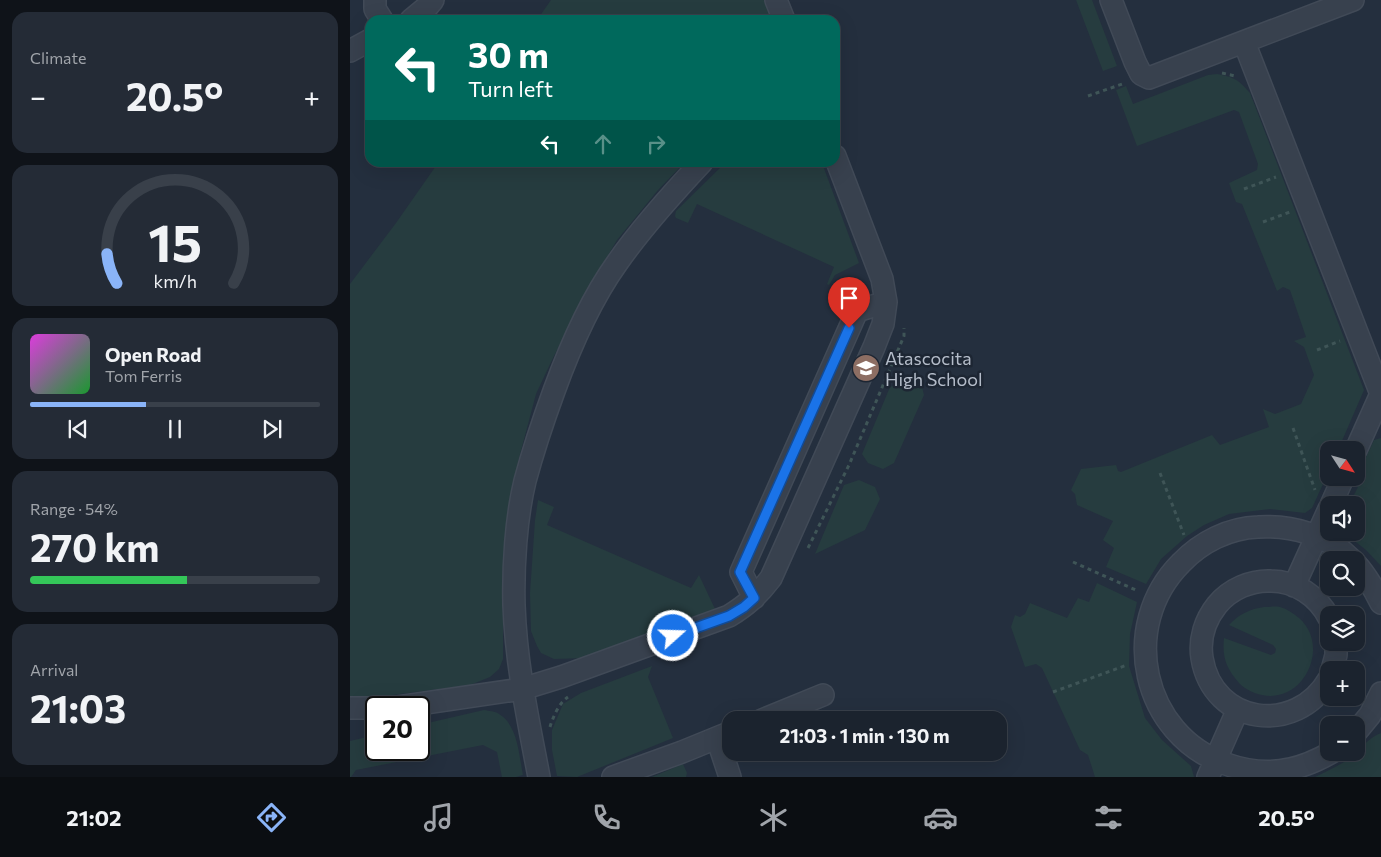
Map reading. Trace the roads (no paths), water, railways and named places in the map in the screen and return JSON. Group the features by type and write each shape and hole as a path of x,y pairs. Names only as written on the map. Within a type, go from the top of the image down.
{"lane":[{"path":"375,0 375,8 379,15"},
{"path":"417,15 433,0"},
{"path":"776,0 782,15"},
{"path":"1111,0 1135,62 1141,74 1149,78 1352,0"},
{"path":"1244,42 1381,394 1377,413 1361,441"},
{"path":"350,51 365,43"},
{"path":"539,777 522,689 515,613 515,566 522,500 533,454 542,423 573,342 600,290 635,238 697,167"},
{"path":"430,702 522,689 561,677 729,616 744,607 761,592 782,552 883,324 886,302 882,279 839,167"},
{"path":"754,598 740,572 856,311 886,302"},
{"path":"1325,496 1335,486"},
{"path":"1212,769 1196,749 1179,734 1165,717 1154,697 1148,676 1145,654 1146,631 1151,609 1160,589 1189,554 1208,542 1228,533 1250,527 1273,526 1295,529 1316,536 1341,551"},
{"path":"1294,586 1320,528"},
{"path":"1365,576 1374,588 1381,603"},
{"path":"1320,691 1310,702 1281,715 1259,716 1238,709 1228,704 1212,687 1205,671 1201,654 1201,643 1207,621 1220,602 1234,591 1249,584 1260,581 1272,581 1294,586 1313,597 1321,606"},
{"path":"1365,726 1376,718 1381,693"},
{"path":"784,711 823,695"},
{"path":"350,708 365,708"},
{"path":"1212,769 1238,709"},
{"path":"613,777 722,736"},
{"path":"1212,769 1239,768 1264,772 1289,770 1320,759"},
{"path":"728,761 730,777"}],"place":[{"name":"Atascocita High School","path":"866,368"}]}
